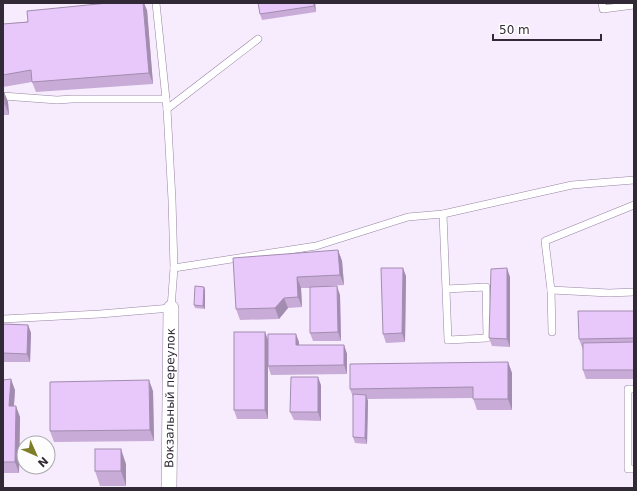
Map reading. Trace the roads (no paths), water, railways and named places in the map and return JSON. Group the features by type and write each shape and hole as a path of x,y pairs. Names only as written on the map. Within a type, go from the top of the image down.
{"street":[{"name":"Вокзальный переулок","path":"169,488 170,308"}],"lane":[{"path":"3,319 100,314 170,308 174,268 172,200 167,109 156,3"},
{"path":"602,3 602,9 634,5"},
{"path":"167,109 258,39"},
{"path":"3,96 57,100 166,99"},
{"path":"174,268 316,246 408,217 443,214 572,185 634,180"},
{"path":"552,332 551,290 545,241 634,205"},
{"path":"443,214 448,340 487,338 486,287 446,289"},
{"path":"551,290 609,293 634,292"},
{"path":"634,389 628,389 628,470 634,470"}]}
